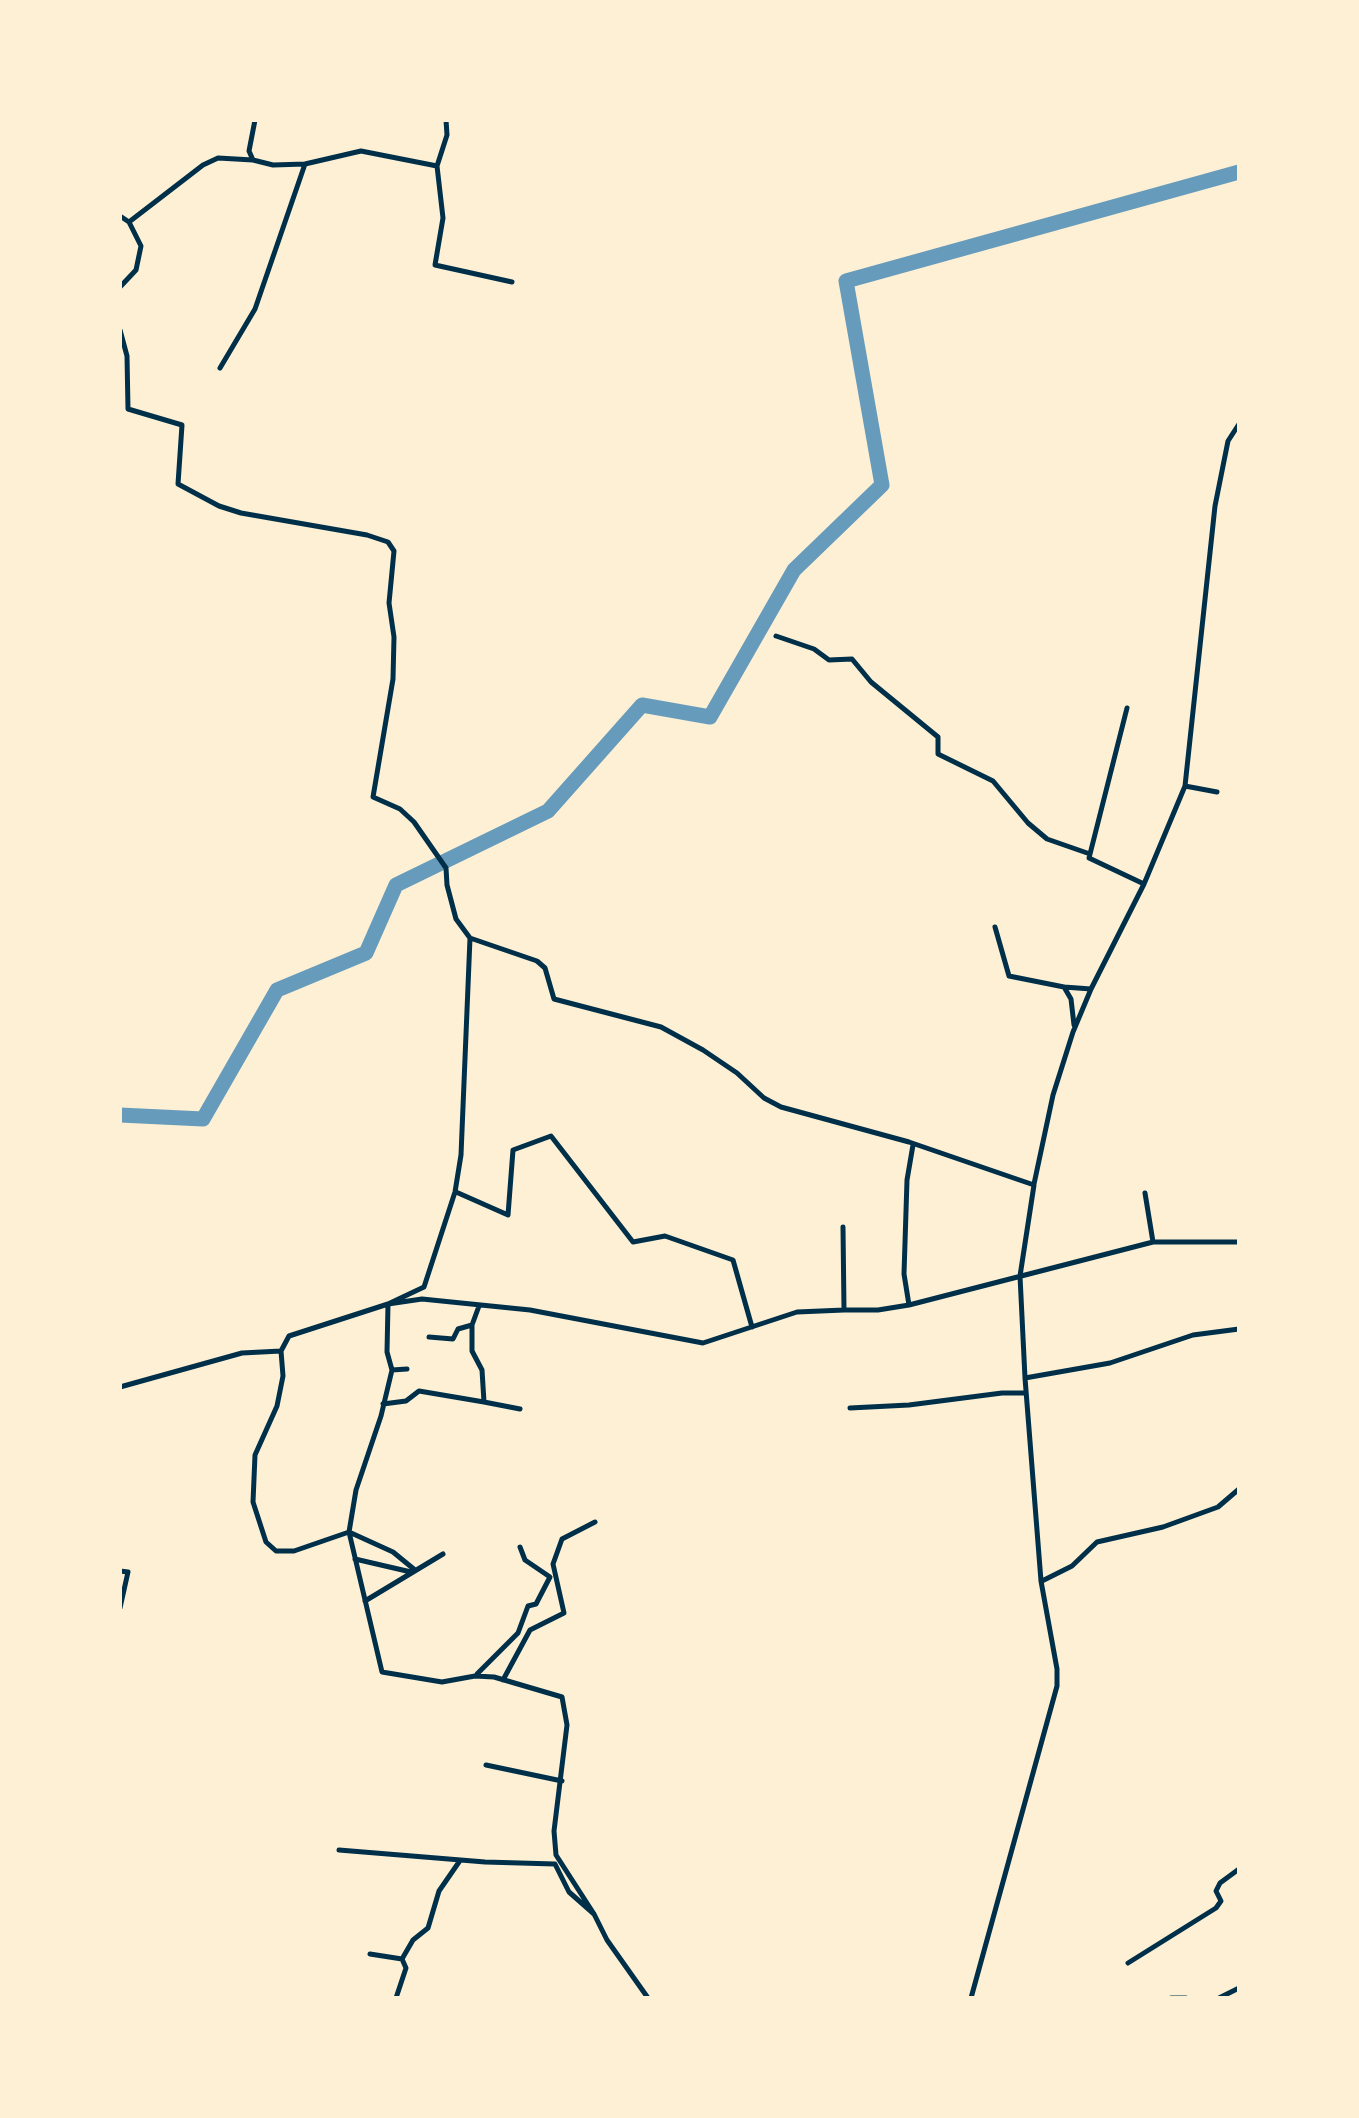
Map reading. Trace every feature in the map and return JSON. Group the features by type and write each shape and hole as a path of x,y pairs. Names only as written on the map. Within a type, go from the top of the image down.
{"street":[{"path":"252,160 249,151 255,120"},
{"path":"446,120 447,136 437,166 443,218 435,264 512,282"},
{"path":"128,222 202,165 218,158 273,165 305,164 361,151 437,166"},
{"path":"220,368 255,309 305,164"},
{"path":"120,216 128,222 141,246 136,270 120,287"},
{"path":"120,330 127,356 128,409 182,425 178,484 240,514 367,535 388,542 394,551 389,603 394,637 393,679 373,797 414,822 446,868 446,885 456,920 470,938 537,961 546,968 554,1000 661,1028 703,1050 781,1108 913,1145 1034,1185"},
{"path":"971,1998 1057,1686 1041,1581 1020,1276 1034,1185 1053,1095 1075,1028 1090,989 1144,884 1185,786 1215,506 1228,440 1239,424"},
{"path":"776,636 814,649 829,660 852,658 870,682 938,737 938,754 992,781 1047,839 1090,854"},
{"path":"1127,708 1089,858 1144,884"},
{"path":"1185,786 1216,792"},
{"path":"995,927 1009,976 1064,988 1090,989"},
{"path":"413,1571 394,1552 349,1532 294,1550 276,1551 266,1542 254,1502 254,1455 276,1406 283,1376 281,1351 289,1336 388,1304 424,1288 456,1192 462,1154 470,938"},
{"path":"1064,988 1071,999 1075,1028"},
{"path":"456,1192 508,1215 513,1150 551,1136 632,1242 665,1236 734,1260 752,1328"},
{"path":"909,1305 904,1274 907,1180 913,1145"},
{"path":"1145,1193 1153,1242"},
{"path":"843,1227 844,1310"},
{"path":"388,1304 422,1299 530,1310 703,1343 797,1312 878,1310 909,1305 1153,1242 1239,1242"},
{"path":"388,1304 392,1370 356,1490 349,1532 382,1672 442,1682 475,1676 562,1696 567,1725 554,1831 556,1855 606,1940 648,1998"},
{"path":"479,1306 472,1325 472,1351 482,1370 484,1402"},
{"path":"429,1338 452,1338 458,1329 472,1325"},
{"path":"1025,1378 1110,1364 1193,1334 1239,1330"},
{"path":"120,1387 242,1352 281,1351"},
{"path":"392,1370 407,1369"},
{"path":"384,1404 406,1400 419,1391 520,1409"},
{"path":"850,1408 1002,1392 1026,1393"},
{"path":"1041,1581 1072,1566 1097,1542 1218,1507 1239,1489"},
{"path":"503,1680 530,1630 564,1613 553,1564 562,1539 595,1522"},
{"path":"475,1676 518,1633 528,1606 536,1604 550,1577 525,1560 520,1547"},
{"path":"365,1601 443,1554"},
{"path":"355,1559 413,1571"},
{"path":"120,1570 128,1572 120,1608"},
{"path":"486,1765 562,1782"},
{"path":"338,1850 554,1864 569,1892 594,1914"},
{"path":"402,1959 414,1940 428,1928 439,1891 460,1860"},
{"path":"1128,1963 1216,1908 1221,1901 1216,1891 1220,1883 1239,1869"},
{"path":"370,1954 402,1959"},
{"path":"396,1998 406,1968 402,1959"},
{"path":"1219,1998 1239,1988"},
{"path":"1171,1998 1186,1998"}],"waterway":[{"path":"120,1115 203,1119 277,990 366,953 396,885 548,811 642,705 710,717 794,570 882,485 846,281 1239,172"}]}
